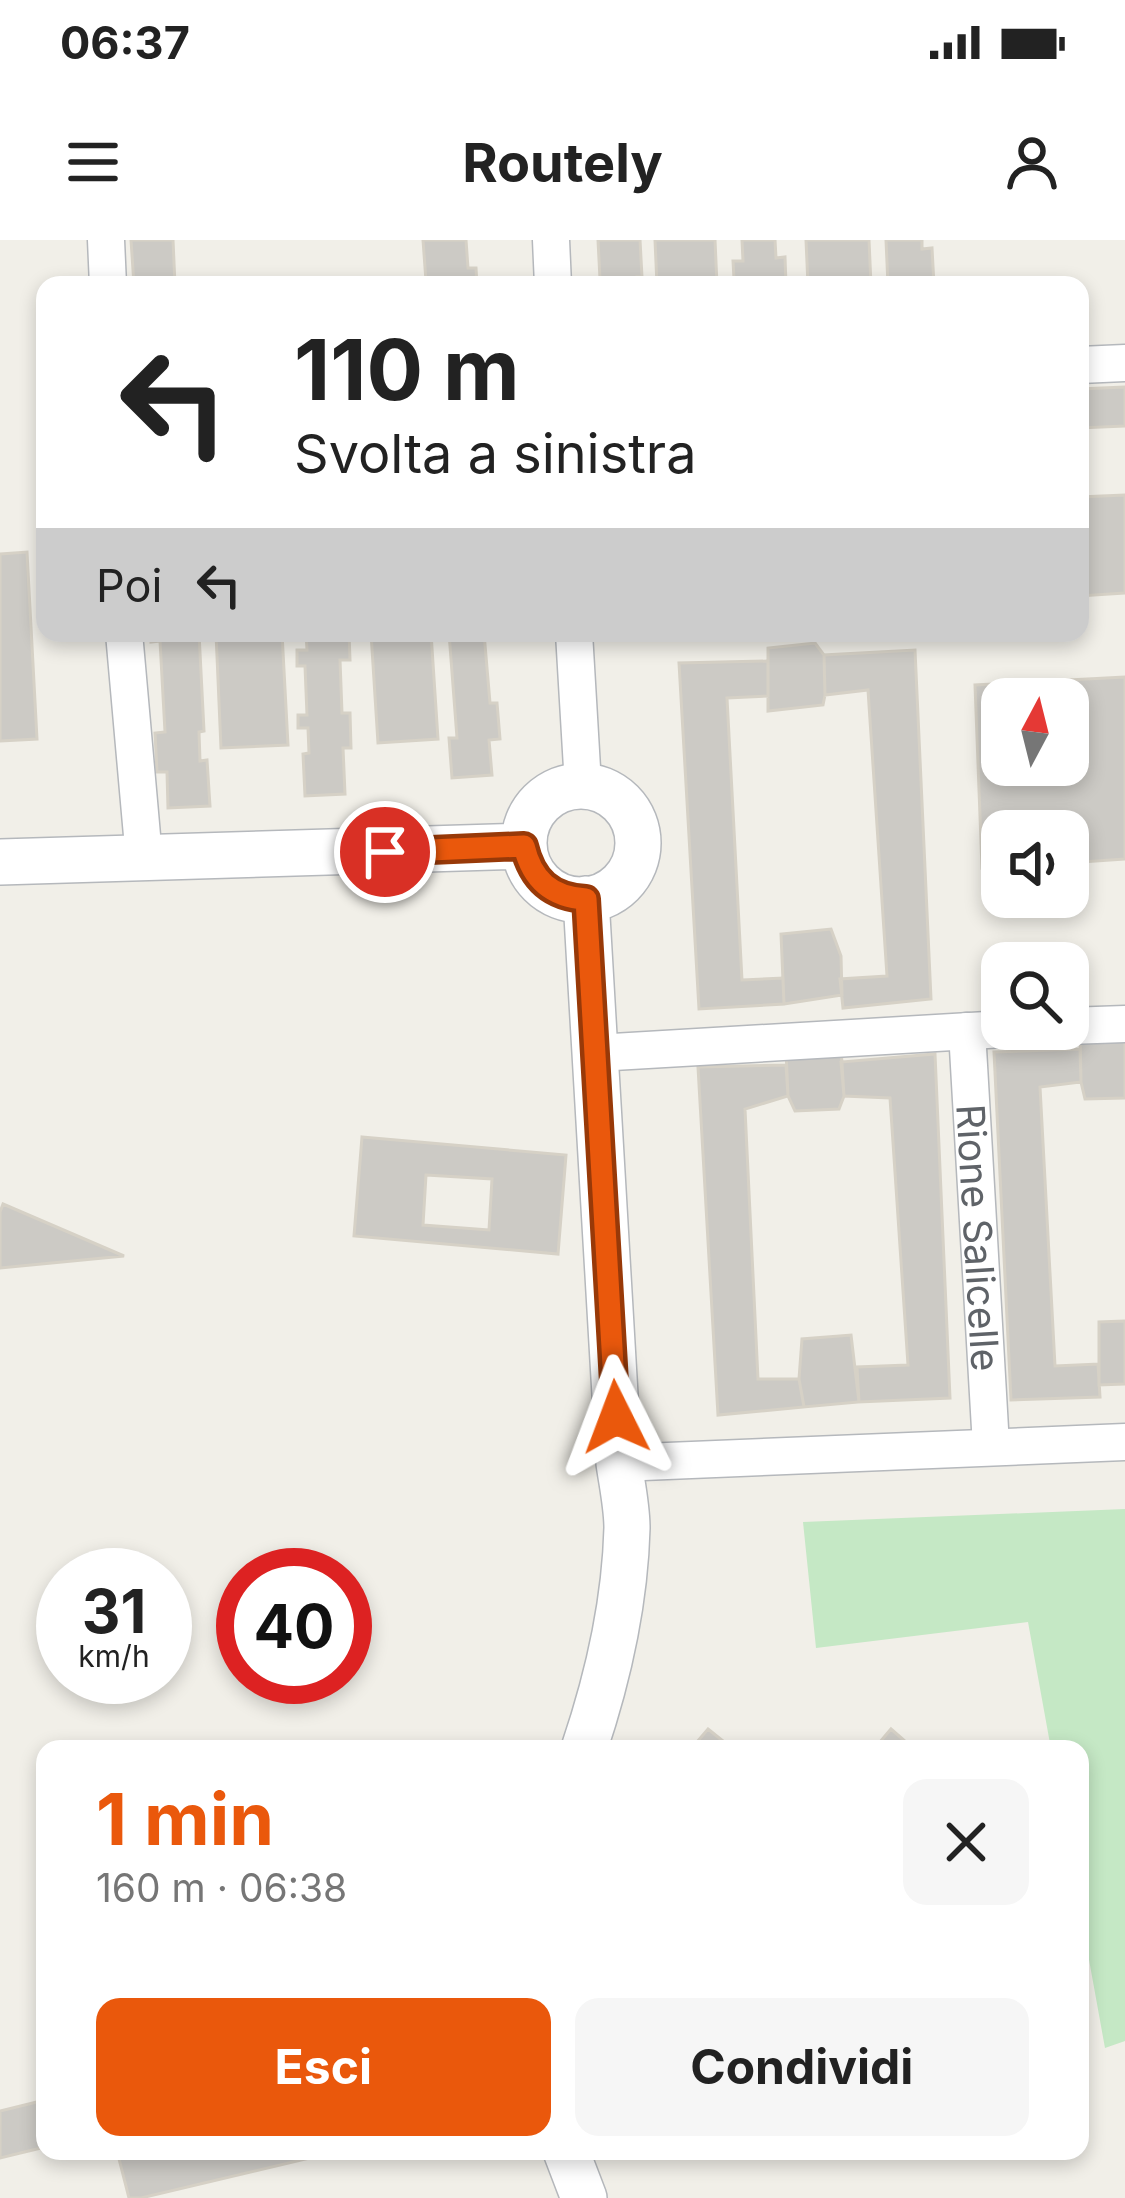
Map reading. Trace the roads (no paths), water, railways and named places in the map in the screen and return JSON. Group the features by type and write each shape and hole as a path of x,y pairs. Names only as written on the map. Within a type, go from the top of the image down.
{"street":[{"path":"106,240 108,276"},
{"path":"551,240 553,276"},
{"path":"1089,365 1125,363"},
{"path":"125,642 144,859"},
{"path":"575,642 583,785"},
{"path":"583,785 618,799 637,831 638,850 620,884 586,899 551,891 528,864 524,846 533,810 563,788 583,785"},
{"path":"0,862 524,846"},
{"path":"586,899 619,1463 627,1524 619,1620 587,1740"},
{"path":"1089,1025 1125,1024"},
{"name":"Rione Salicelle","path":"967,1030 991,1446"},
{"path":"596,1053 981,1030"},
{"path":"619,1463 1125,1442"},
{"path":"569,2160 584,2198"}]}
